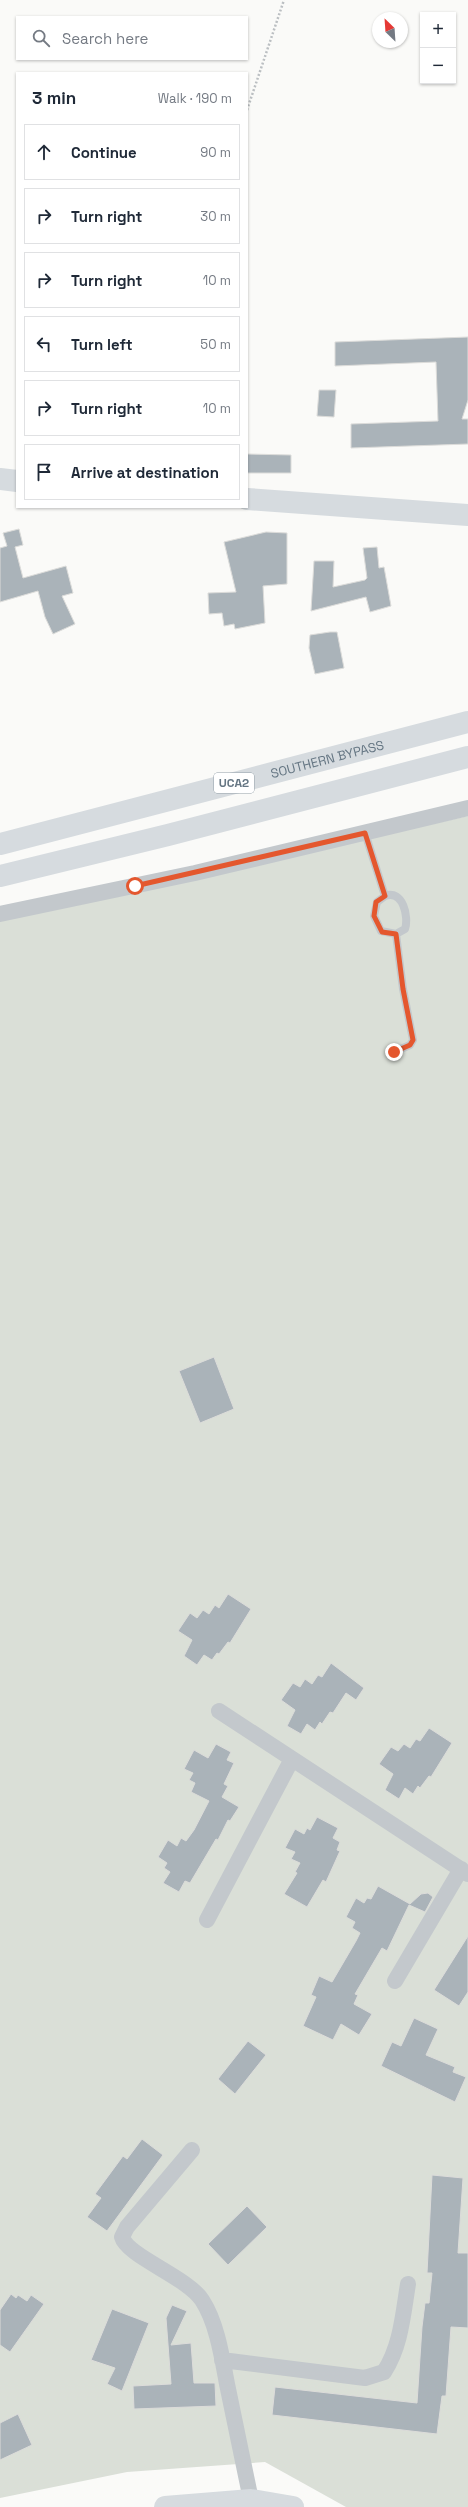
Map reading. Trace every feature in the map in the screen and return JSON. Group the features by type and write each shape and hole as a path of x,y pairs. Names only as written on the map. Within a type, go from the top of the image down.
{"main road":[{"path":"0,479 16,481"},
{"path":"248,498 468,515"},
{"name":"SOUTHERN BYPASS","path":"0,844 468,722"},
{"name":"UCA2","path":"0,876 168,835 468,757"},
{"path":"165,2507 251,2500 293,2507"}],"street":[{"path":"0,914 195,873 468,808"},
{"path":"219,1711 464,1871 395,1981"},
{"path":"207,1920 292,1759"},
{"path":"192,2150 127,2227 122,2237 123,2243 131,2251 181,2281 201,2298 209,2312 222,2360 251,2500"},
{"path":"222,2360 365,2378 384,2372 393,2359 400,2333 408,2284"}],"lane":[{"path":"365,833 385,896"},
{"path":"390,894 396,896 406,911 408,921 405,929 396,934 382,932 376,924 374,909 376,902 385,896 390,894"},
{"path":"394,1052 410,1045 413,1040 403,989 396,934"}],"path":[{"path":"248,107 284,0"}],"shaded area":[{"path":"468,816 468,2507 346,2507 265,2462 127,2472 0,2498 0,921"}],"building":[{"path":"468,337 468,400 462,419 468,419 468,444 351,448 351,424 438,421 436,362 335,366 335,342"},
{"path":"319,390 336,390 334,417 317,416"},
{"path":"248,454 291,455 291,473 248,473"},
{"path":"19,529 23,545 15,547 23,578 66,566 73,593 62,596 75,624 53,634 45,617 38,591 0,602 0,548 7,546 3,533"},
{"path":"266,532 287,533 287,584 263,586 265,623 235,629 234,624 224,626 222,613 209,614 208,593 236,592 224,542"},
{"path":"377,547 379,568 384,567 391,606 370,612 366,597 311,611 314,561 334,561 333,587 365,580 367,578 363,548"},
{"path":"337,632 344,668 315,674 309,648 310,635"},
{"path":"214,1357 234,1409 200,1423 179,1371"},
{"path":"228,1594 251,1609 230,1643 228,1642 219,1654 217,1653 212,1660 204,1655 197,1665 184,1656 192,1640 178,1631 190,1613 197,1618 203,1610 209,1614 215,1605 219,1608"},
{"path":"331,1663 364,1688 356,1700 346,1693 333,1713 330,1712 322,1724 320,1722 315,1730 307,1724 301,1734 287,1726 295,1710 281,1700 293,1683 300,1687 305,1679 312,1684 318,1675 322,1677"},
{"path":"429,1728 452,1743 431,1777 429,1776 420,1788 418,1786 413,1794 405,1788 399,1799 385,1790 393,1774 379,1764 391,1747 398,1751 404,1744 410,1748 416,1739 420,1741"},
{"path":"216,1744 231,1752 227,1760 234,1763 224,1784 228,1786 222,1797 239,1807 230,1821 228,1820 218,1840 216,1839 190,1883 185,1881 179,1892 163,1883 170,1872 164,1868 167,1863 158,1857 168,1840 177,1846 181,1838 186,1841 194,1830 209,1801 191,1792 195,1783 189,1780 193,1773 184,1769 194,1750 208,1758"},
{"path":"317,1817 338,1828 333,1838 340,1842 337,1850 340,1851 326,1882 323,1880 307,1907 284,1894 297,1873 295,1872 300,1863 291,1859 295,1852 285,1848 295,1829 304,1834 307,1828 310,1830"},
{"path":"378,1886 410,1904 421,1894 428,1893 433,1897 425,1912 409,1905 387,1951 382,1948 355,1994 358,1995 354,2004 372,2014 359,2035 341,2024 333,2040 303,2026 316,1997 311,1995 319,1976 332,1982 360,1933 352,1928 355,1922 346,1917 356,1898 364,1903 367,1898 371,1899"},
{"path":"468,1936 468,1992 459,2006 434,1990"},
{"path":"414,2018 438,2029 426,2055 455,2067 453,2072 466,2077 455,2102 381,2066 392,2042 401,2046"},
{"path":"248,2041 266,2055 235,2094 218,2079"},
{"path":"142,2139 163,2155 107,2231 87,2217 101,2198 95,2194 123,2156 127,2159"},
{"path":"432,2175 463,2178 458,2253 468,2253 468,2328 451,2327 446,2396 442,2396 437,2434 272,2415 275,2387 417,2403 422,2327 425,2303 429,2303 432,2273 427,2273"},
{"path":"247,2206 267,2227 228,2265 208,2244"},
{"path":"11,2294 16,2298 18,2295 27,2301 31,2295 44,2304 10,2352 0,2345 0,2310"},
{"path":"172,2305 187,2311 171,2345 191,2343 194,2383 215,2383 216,2406 134,2409 133,2386 171,2384 166,2318"},
{"path":"112,2309 149,2323 122,2391 107,2384 115,2368 91,2360"},
{"path":"18,2414 32,2445 0,2460 0,2423"}],"route":[{"path":"135,886 365,833 385,896 376,902 374,916 376,924 382,932 396,934 403,989 413,1040 410,1045 394,1052"}]}
